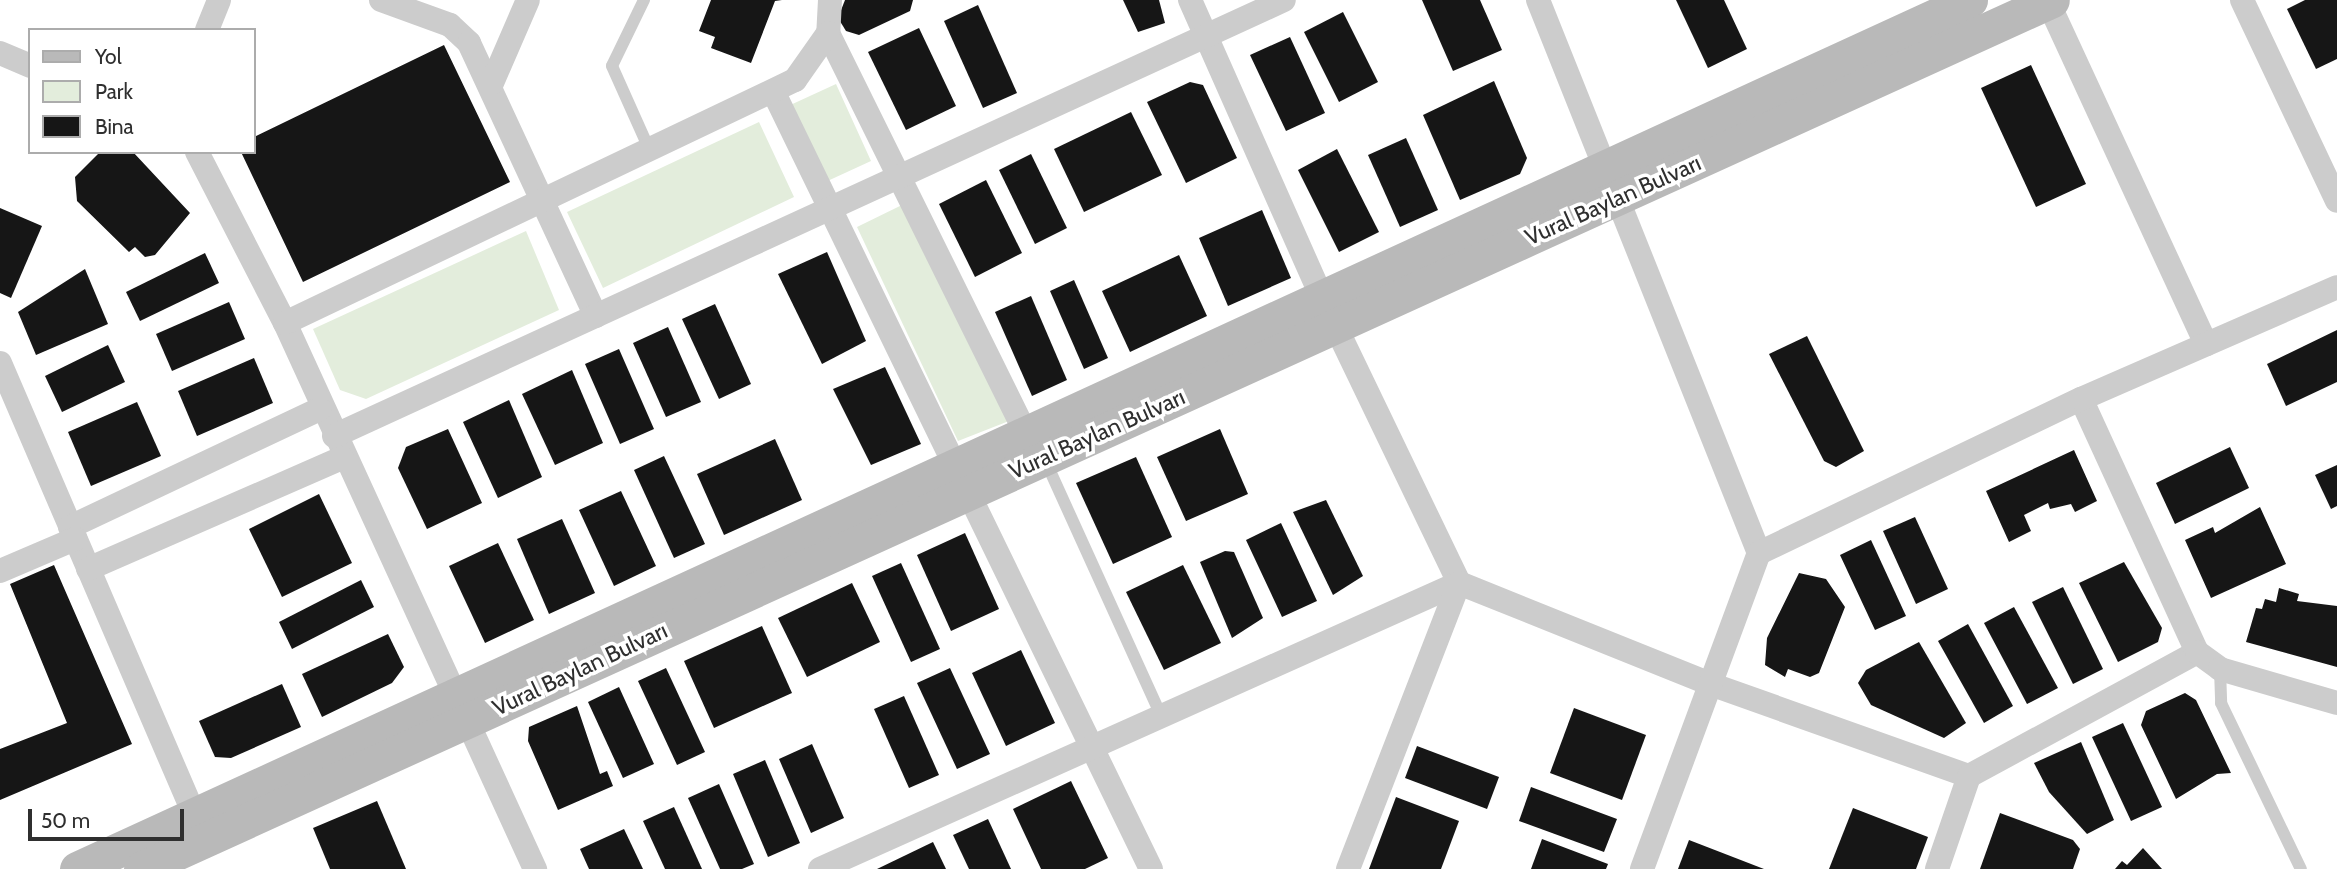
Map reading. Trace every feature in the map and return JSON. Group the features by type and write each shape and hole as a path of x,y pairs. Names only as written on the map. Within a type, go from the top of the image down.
{"main road":[{"name":"Vural Baylan Bulvarı","path":"77,869 200,828 461,710 1328,311 1606,163 1970,0"},
{"name":"Vural Baylan Bulvarı","path":"1328,311 1619,197 2050,1"},
{"name":"Vural Baylan Bulvarı","path":"141,869 200,828"}],"street":[{"path":"208,28 219,0"},
{"path":"381,0 450,25 470,43 492,83 540,204 596,316"},
{"path":"492,83 528,0"},
{"path":"830,0 828,33 1035,446"},
{"path":"1190,0 1328,311 1459,583 1713,685 1969,776"},
{"path":"88,569 338,447 596,316 1284,0"},
{"path":"1538,0 1606,163 1759,553 1713,685 1642,869"},
{"path":"2242,0 2337,201"},
{"path":"2050,1 2206,344"},
{"path":"285,323 540,204 795,80 828,33"},
{"path":"0,53 28,65"},
{"path":"773,91 1151,869"},
{"path":"198,154 285,323 320,409 535,869"},
{"path":"1759,553 2081,399 2337,287"},
{"path":"0,363 200,828"},
{"path":"2081,399 2197,652 2220,669 2337,703"},
{"path":"0,571 320,409"},
{"path":"820,869 1459,583"},
{"path":"1348,869 1459,583"},
{"path":"1937,869 1969,776 2197,652"}],"lane":[{"path":"644,0 612,66 650,151"},
{"path":"1035,446 1161,716"},
{"path":"2220,669 2221,702 2301,869"}],"green space":[{"path":"836,84 871,161 821,184 786,107"},
{"path":"759,122 794,197 603,288 567,212"},
{"path":"904,204 1009,421 958,441 857,227"},
{"path":"526,231 559,310 366,399 340,390 313,329"}],"building":[{"path":"711,0 782,0 775,1 751,63 711,48 715,37 699,31"},
{"path":"845,0 913,0 910,11 859,35 846,31 838,18"},
{"path":"1123,0 1159,0 1165,23 1138,32"},
{"path":"1422,0 1480,0 1502,50 1453,71"},
{"path":"1676,0 1724,0 1747,49 1708,68"},
{"path":"2305,0 2337,0 2337,59 2316,69 2287,9"},
{"path":"978,5 1017,93 983,108 944,21"},
{"path":"1343,12 1378,82 1339,102 1304,32"},
{"path":"919,28 956,106 906,130 868,52"},
{"path":"1290,37 1325,113 1286,131 1250,55"},
{"path":"444,45 510,182 303,282 242,154 256,154 256,136"},
{"path":"2031,65 2086,184 2036,207 1981,88"},
{"path":"1494,81 1527,158 1520,174 1460,200 1423,115"},
{"path":"1190,82 1203,85 1237,158 1186,183 1147,102"},
{"path":"1131,112 1162,175 1084,212 1054,149"},
{"path":"1406,138 1438,210 1400,227 1368,155"},
{"path":"1337,149 1379,232 1339,252 1298,170"},
{"path":"98,154 135,154 190,213 155,255 145,257 135,247 129,252 77,201 75,177"},
{"path":"1031,154 1067,228 1035,244 999,170"},
{"path":"986,180 1022,253 975,277 939,204"},
{"path":"0,208 42,226 11,298 0,293"},
{"path":"1262,210 1291,278 1228,306 1199,238"},
{"path":"827,252 866,341 822,364 778,274"},
{"path":"205,253 219,283 140,321 126,292"},
{"path":"1179,255 1207,316 1130,352 1102,291"},
{"path":"85,269 108,324 36,355 18,312"},
{"path":"1074,280 1108,358 1084,369 1050,291"},
{"path":"1031,296 1067,380 1032,396 995,312"},
{"path":"229,302 245,339 172,371 156,334"},
{"path":"715,304 751,384 719,399 682,319"},
{"path":"668,327 701,402 666,417 633,343"},
{"path":"2337,330 2337,382 2286,406 2267,364"},
{"path":"1807,336 1864,451 1836,467 1824,461 1769,354"},
{"path":"108,345 125,382 62,412 45,376"},
{"path":"619,349 654,429 620,444 585,364"},
{"path":"254,358 273,403 197,436 178,391"},
{"path":"885,367 921,444 871,465 833,389"},
{"path":"572,370 603,443 555,465 522,394"},
{"path":"509,400 542,477 498,498 463,422"},
{"path":"137,402 161,456 91,486 68,432"},
{"path":"448,429 482,503 427,529 398,468 406,447"},
{"path":"1220,429 1248,494 1186,521 1157,457"},
{"path":"775,439 802,500 724,535 697,474"},
{"path":"2230,447 2249,488 2175,524 2156,483"},
{"path":"2074,450 2097,501 2075,512 2071,504 2050,509 2048,503 2024,515 2031,531 2009,542 1986,491"},
{"path":"664,456 705,544 674,558 634,470"},
{"path":"1136,457 1172,537 1113,564 1076,483"},
{"path":"2337,465 2337,506 2331,509 2315,475"},
{"path":"621,491 656,566 614,586 579,510"},
{"path":"319,494 352,563 282,597 249,529"},
{"path":"1326,500 1363,576 1333,595 1293,512"},
{"path":"2260,507 2286,564 2211,598 2185,540 2213,527 2215,533"},
{"path":"1915,517 1948,589 1916,604 1883,531"},
{"path":"562,519 595,593 549,614 517,539"},
{"path":"1281,523 1317,601 1282,617 1246,540"},
{"path":"965,533 999,609 951,631 917,555"},
{"path":"1871,540 1906,616 1875,630 1840,555"},
{"path":"498,543 534,620 485,643 449,566"},
{"path":"1225,551 1234,552 1263,618 1232,638 1200,562"},
{"path":"2124,562 2162,628 2158,642 2118,662 2079,583"},
{"path":"901,563 940,649 911,662 872,576"},
{"path":"54,565 132,744 0,800 0,749 67,723 10,584"},
{"path":"1183,565 1221,643 1164,670 1126,592"},
{"path":"1799,573 1826,579 1845,607 1819,673 1810,677 1788,669 1785,677 1765,665 1767,638"},
{"path":"361,580 374,607 292,649 279,622"},
{"path":"852,583 880,642 807,677 778,618"},
{"path":"2063,587 2103,669 2073,684 2032,602"},
{"path":"2279,588 2299,594 2297,601 2337,606 2337,667 2246,642 2256,608 2262,609 2265,599 2276,602"},
{"path":"2014,607 2058,688 2027,704 1984,623"},
{"path":"1968,624 2013,706 1984,723 1938,641"},
{"path":"762,626 792,693 714,728 684,661"},
{"path":"388,634 404,667 392,683 322,717 302,674"},
{"path":"1919,642 1966,723 1944,738 1871,705 1858,683 1866,670"},
{"path":"1021,650 1055,723 1006,746 972,673"},
{"path":"666,668 705,752 677,765 638,681"},
{"path":"950,668 990,754 957,769 917,683"},
{"path":"282,684 301,727 231,758 215,757 199,721"},
{"path":"619,687 654,764 623,778 588,702"},
{"path":"2185,693 2196,700 2231,773 2217,774 2176,799 2141,725 2146,711"},
{"path":"904,696 939,775 909,788 874,709"},
{"path":"577,706 600,774 607,771 613,786 558,810 528,741 529,727"},
{"path":"1574,708 1646,735 1622,800 1550,773"},
{"path":"2123,723 2162,807 2131,821 2092,737"},
{"path":"2081,742 2114,820 2087,834 2049,792 2034,763"},
{"path":"812,744 844,818 811,833 779,759"},
{"path":"1417,746 1499,777 1487,809 1405,778"},
{"path":"765,760 800,843 768,857 733,774"},
{"path":"1071,781 1108,858 1085,869 1041,869 1013,809"},
{"path":"719,784 754,864 742,869 720,869 688,798"},
{"path":"1531,787 1617,819 1604,852 1519,821"},
{"path":"1396,797 1459,821 1441,869 1369,869"},
{"path":"377,801 406,869 330,869 313,828"},
{"path":"674,807 702,869 665,869 643,821"},
{"path":"1853,808 1928,837 1916,869 1829,869"},
{"path":"2000,813 2073,840 2080,849 2073,869 1980,869"},
{"path":"988,819 1011,869 969,869 953,835"},
{"path":"624,829 643,869 589,869 580,849"},
{"path":"1542,839 1608,864 1606,869 1531,869"},
{"path":"1689,840 1764,869 1678,869"},
{"path":"933,842 946,869 877,869"},
{"path":"2143,848 2162,869 2115,869 2122,861 2127,865"}]}
